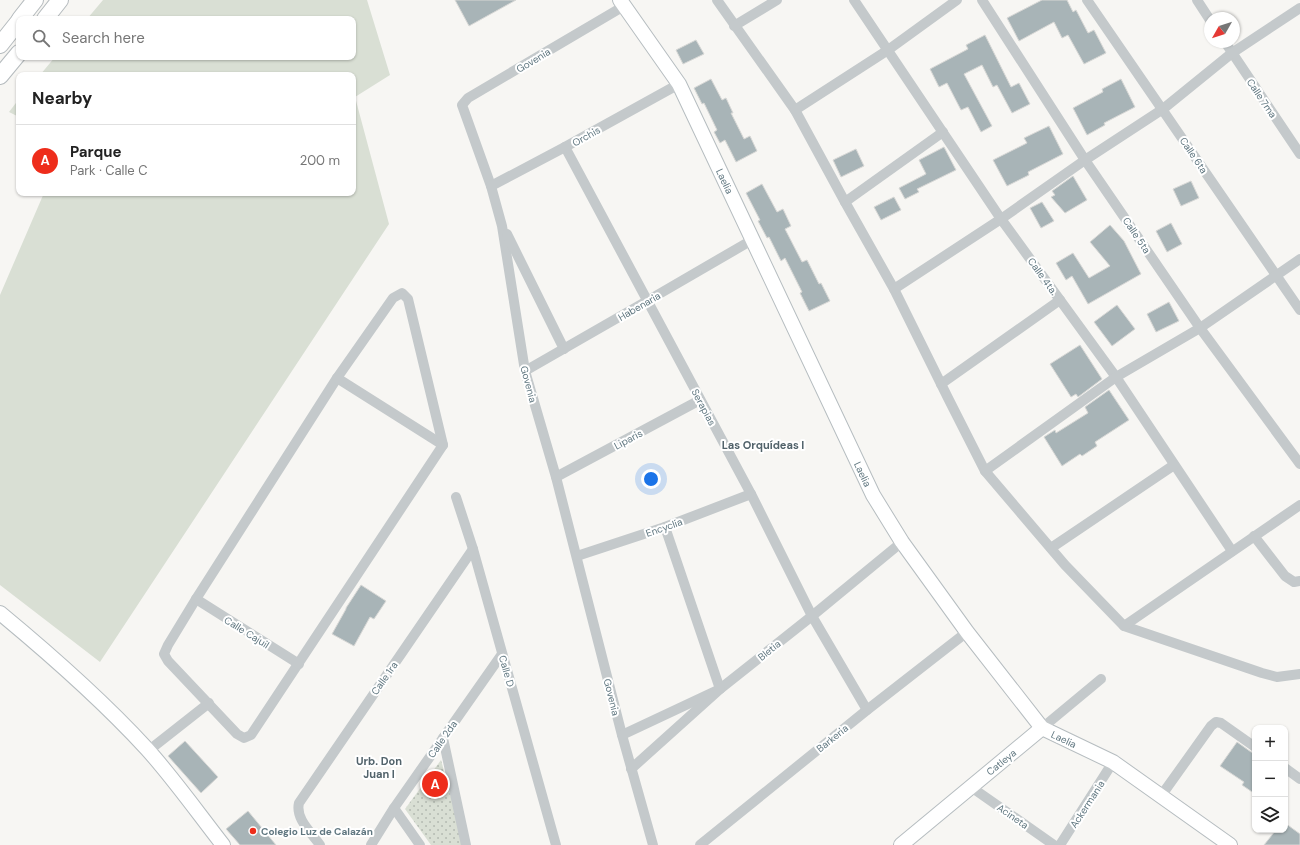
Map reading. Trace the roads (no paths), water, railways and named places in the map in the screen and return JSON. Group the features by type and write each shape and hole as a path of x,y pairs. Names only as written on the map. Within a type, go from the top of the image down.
{"main road":[{"path":"23,16 35,0"},
{"path":"47,16 60,0"},
{"path":"0,45 16,25"},
{"path":"0,76 16,57"}],"street":[{"path":"717,0 795,110 894,288 985,471 1065,565 1124,626 1262,673 1277,677 1300,674"},
{"path":"734,26 777,0"},
{"name":"Calle 4ta.","path":"854,0 1001,219 1116,377 1232,552"},
{"path":"795,110 888,50 957,0"},
{"name":"Calle 5ta","path":"982,0 1085,160 1200,328 1300,464"},
{"name":"Calle 6ta","path":"1087,0 1300,310"},
{"path":"1196,0 1204,12"},
{"name":"Laelia","path":"622,3 679,84 873,495 902,542 967,632 1042,728 1114,762 1230,845"},
{"name":"Govenia","path":"622,3 468,98 462,105 491,186 502,226 524,371 556,477 622,736 653,845"},
{"path":"894,288 1001,219 1085,160 1163,109 1232,53 1300,8"},
{"name":"Calle 7ma","path":"1229,48 1300,154"},
{"name":"Orchis","path":"491,186 679,84"},
{"path":"845,202 943,132"},
{"name":"Serapias","path":"565,147 751,494 812,616 867,710"},
{"path":"502,226 564,349"},
{"name":"Habenaria","path":"524,371 647,302 752,240"},
{"path":"985,471 1116,377 1200,328 1300,259"},
{"path":"402,293 408,299 443,445 251,735 244,738 238,734 168,661 164,654 196,599 337,378 393,298 402,293"},
{"path":"941,384 1060,300"},
{"path":"337,378 443,445"},
{"name":"Liparis","path":"556,477 700,400"},
{"path":"1051,548 1174,465"},
{"name":"Encyclia","path":"577,556 665,527 751,494"},
{"name":"Calle D","path":"456,497 473,549 556,845"},
{"path":"1124,626 1300,505"},
{"path":"632,769 720,689 665,527"},
{"path":"1254,536 1285,576 1294,582 1300,581"},
{"name":"Bletia","path":"622,736 720,689 902,542"},
{"name":"Calle 1ra","path":"320,845 300,818 297,808 301,798 473,549"},
{"name":"Calle Cajuil","path":"196,599 299,664"},
{"path":"0,613 79,680 148,750 223,845"},
{"name":"Barkeria","path":"700,845 867,710 967,632"},
{"name":"Calle 2da","path":"371,845 394,808 502,654"},
{"name":"Catleya","path":"901,845 1101,679"},
{"path":"148,750 209,703"},
{"path":"1161,796 1211,726 1216,722 1221,723 1252,745"},
{"path":"443,738 466,845"},
{"name":"Ackermania","path":"1060,845 1114,762"},
{"path":"1288,770 1300,778"},
{"name":"Acineta","path":"971,787 1054,845"},
{"path":"394,808 420,845"}],"place":[{"name":"Parque","path":"435,784"},
{"name":"Colegio Luz de Calazán","path":"253,831"}],"district":[{"name":"Las Orquídeas I","path":"763,445"},
{"name":"Urb. Don Juan I","path":"379,767"}]}
